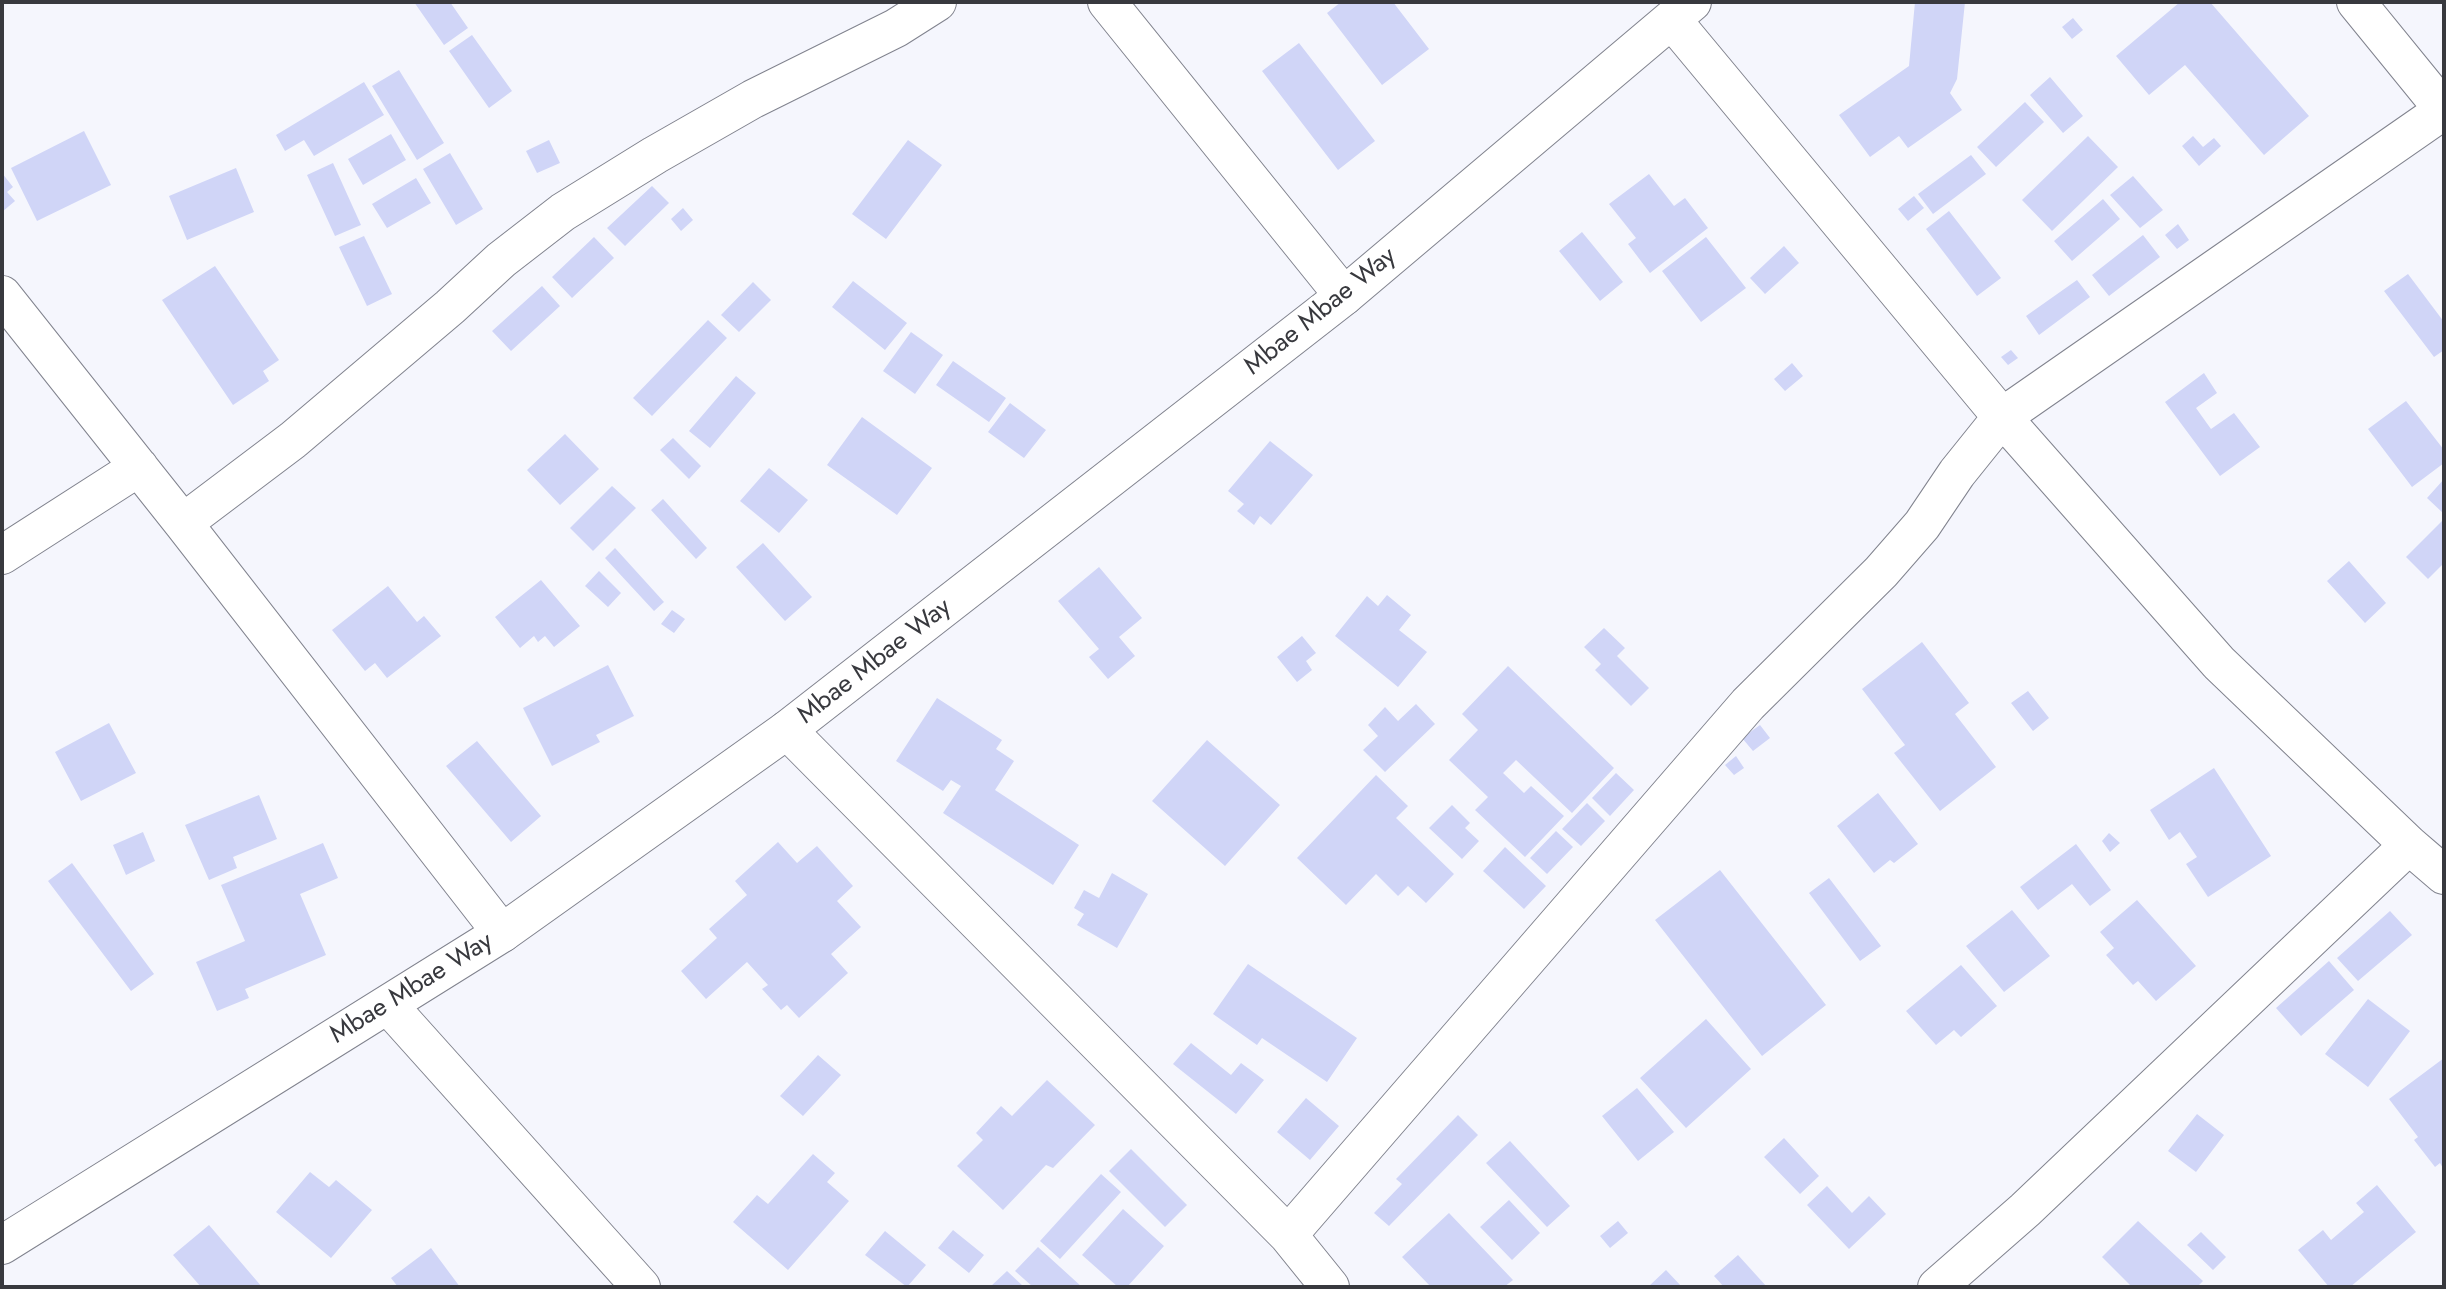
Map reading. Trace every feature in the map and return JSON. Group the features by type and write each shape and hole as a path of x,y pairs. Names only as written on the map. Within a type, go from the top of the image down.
{"street":[{"path":"183,523 293,440 450,307 501,260 563,212 753,99 896,28 937,2"},
{"path":"1107,2 1344,296"},
{"path":"1288,1234 1748,704 1881,572 1922,524 1957,473 2002,417 2444,110 2356,2"},
{"path":"1682,11 2002,417 2219,663 2409,845 2444,875"},
{"name":"Mbae Mbae Way","path":"5,1237 502,933 787,730 1344,296 1682,11"},
{"path":"2,295 502,933"},
{"path":"2,555 139,467"},
{"path":"787,730 1288,1234 1330,1287"},
{"path":"1937,1287 2025,1210 2409,845"},
{"path":"388,1004 641,1287"}],"building":[{"path":"414,2 450,2 468,28 444,45"},
{"path":"1341,2 1393,2 1429,49 1382,85 1327,13"},
{"path":"1915,2 1965,2 1957,79 1950,93 1962,110 1908,148 1899,136 1870,157 1839,115 1909,66"},
{"path":"2180,2 2210,2 2309,116 2264,155 2185,65 2149,95 2116,56"},
{"path":"2073,18 2083,30 2072,39 2062,27"},
{"path":"472,35 512,91 489,108 449,51"},
{"path":"1299,43 1375,141 1338,170 1262,71"},
{"path":"399,70 444,143 417,160 372,86"},
{"path":"2050,77 2083,116 2063,133 2030,95"},
{"path":"364,82 384,115 314,156 304,140 285,151 276,135"},
{"path":"2025,102 2044,122 1996,167 1977,147"},
{"path":"84,131 111,185 37,221 11,168"},
{"path":"391,134 406,160 363,185 348,159"},
{"path":"2088,136 2118,167 2052,231 2022,200"},
{"path":"2193,136 2203,147 2214,138 2221,146 2199,166 2182,146"},
{"path":"549,140 560,163 537,173 526,151"},
{"path":"908,140 942,165 886,239 852,214"},
{"path":"450,153 483,209 456,225 423,169"},
{"path":"1971,155 1986,174 1933,214 1918,194"},
{"path":"333,163 361,225 335,236 307,175"},
{"path":"236,168 254,212 187,240 169,196"},
{"path":"2,173 13,187 7,192 15,201 2,212"},
{"path":"1649,174 1674,206 1685,198 1708,228 1650,273 1628,244 1636,238 1609,204"},
{"path":"2133,176 2163,210 2140,228 2110,195"},
{"path":"416,178 431,203 387,228 372,204"},
{"path":"652,186 669,203 625,246 607,228"},
{"path":"1914,196 1924,208 1908,221 1898,209"},
{"path":"2103,199 2120,219 2072,261 2054,241"},
{"path":"683,208 693,220 681,231 671,219"},
{"path":"1949,211 2001,278 1977,296 1926,229"},
{"path":"2178,224 2189,240 2177,249 2165,235"},
{"path":"1582,232 1623,282 1600,301 1559,251"},
{"path":"2143,235 2160,257 2109,296 2092,275"},
{"path":"364,236 392,294 367,306 339,247"},
{"path":"594,237 614,258 572,298 552,277"},
{"path":"1706,237 1746,288 1701,322 1662,271"},
{"path":"1784,246 1799,263 1765,294 1750,278"},
{"path":"215,266 279,360 263,371 269,381 233,405 162,300"},
{"path":"2408,274 2444,322 2444,350 2434,357 2384,291"},
{"path":"2077,280 2090,297 2039,335 2026,316"},
{"path":"853,281 907,323 885,350 832,307"},
{"path":"753,282 771,300 739,332 721,315"},
{"path":"542,286 560,306 511,351 492,331"},
{"path":"708,320 727,338 652,416 633,398"},
{"path":"911,332 943,355 915,394 883,371"},
{"path":"2011,350 2018,358 2008,365 2001,357"},
{"path":"953,361 1006,398 989,422 936,385"},
{"path":"1792,363 1803,376 1785,391 1774,379"},
{"path":"2204,373 2217,393 2196,408 2211,429 2234,413 2260,447 2220,476 2165,402"},
{"path":"736,376 756,393 710,448 689,431"},
{"path":"2406,401 2444,450 2444,463 2412,487 2368,429"},
{"path":"1010,403 1046,430 1024,458 988,432"},
{"path":"862,417 932,468 897,515 827,465"},
{"path":"565,434 599,469 560,505 527,470"},
{"path":"673,438 701,466 689,479 660,450"},
{"path":"1270,441 1313,475 1271,525 1260,516 1254,525 1237,511 1244,504 1228,491"},
{"path":"769,468 808,500 779,533 740,501"},
{"path":"2444,479 2444,514 2427,498"},
{"path":"612,486 636,508 593,551 570,528"},
{"path":"663,499 707,548 696,559 651,510"},
{"path":"2442,521 2444,563 2428,579 2406,557"},
{"path":"763,543 812,597 785,621 736,567"},
{"path":"615,548 664,602 654,611 605,558"},
{"path":"2349,561 2386,603 2365,623 2327,581"},
{"path":"1099,567 1142,618 1119,637 1135,656 1108,679 1089,657 1099,649 1058,601"},
{"path":"599,571 621,593 608,607 585,586"},
{"path":"541,580 580,626 554,647 545,636 538,642 534,636 520,648 495,617"},
{"path":"388,586 417,622 424,616 441,636 387,678 375,663 365,671 332,630"},
{"path":"1387,595 1411,615 1399,630 1427,652 1398,687 1335,636 1367,596 1378,606"},
{"path":"672,610 685,619 674,633 661,624"},
{"path":"1604,628 1625,648 1617,656 1649,688 1631,706 1595,670 1601,664 1584,647"},
{"path":"1302,636 1316,653 1306,661 1312,670 1297,682 1277,657"},
{"path":"1922,642 1969,703 1955,714 1996,767 1940,811 1894,753 1905,745 1862,689"},
{"path":"608,665 634,716 596,735 600,742 552,766 523,708"},
{"path":"1508,666 1614,768 1572,813 1516,760 1503,773 1524,793 1531,786 1564,816 1525,857 1475,810 1488,797 1449,760 1478,730 1462,714"},
{"path":"2028,691 2049,718 2033,731 2011,703"},
{"path":"937,698 1002,740 996,749 1014,761 995,790 1079,845 1053,885 943,813 961,786 951,780 943,791 896,761"},
{"path":"1416,704 1435,724 1385,772 1363,750 1378,736 1368,725 1385,707 1398,721"},
{"path":"109,723 136,773 81,801 55,752"},
{"path":"1760,725 1770,738 1753,751 1742,738"},
{"path":"1207,740 1280,805 1225,866 1152,801"},
{"path":"477,741 541,816 511,842 446,766"},
{"path":"1736,756 1744,768 1734,775 1725,765"},
{"path":"2214,768 2271,856 2208,897 2186,864 2197,857 2180,832 2169,840 2150,810"},
{"path":"1616,773 1634,790 1610,816 1592,798"},
{"path":"1376,775 1408,806 1396,818 1454,874 1426,903 1408,886 1398,896 1376,874 1346,905 1297,858"},
{"path":"1878,793 1918,844 1894,863 1890,860 1874,873 1837,826"},
{"path":"259,795 277,839 233,857 237,868 209,880 185,825"},
{"path":"1587,803 1605,821 1581,846 1562,829"},
{"path":"1452,805 1470,823 1465,828 1479,841 1462,859 1429,828"},
{"path":"1556,831 1573,847 1547,874 1530,858"},
{"path":"143,832 155,861 126,875 113,845"},
{"path":"2109,833 2120,843 2110,852 2102,841"},
{"path":"778,842 797,863 817,846 853,886 837,901 861,927 831,954 848,973 799,1018 787,1005 781,1010 762,989 768,985 747,962 706,999 681,971 717,938 709,929 747,895 735,881"},
{"path":"323,843 338,878 300,894 326,955 245,989 249,998 217,1011 196,962 245,941 221,885"},
{"path":"2076,844 2111,890 2090,906 2072,884 2038,910 2020,887"},
{"path":"1505,847 1546,886 1524,909 1483,871"},
{"path":"72,863 154,974 131,991 48,881"},
{"path":"1720,870 1826,1005 1762,1056 1655,920"},
{"path":"1112,873 1148,894 1117,948 1077,925 1084,914 1074,908 1084,890 1099,898"},
{"path":"1829,878 1881,946 1860,961 1809,893"},
{"path":"2137,900 2196,966 2156,1001 2138,981 2133,985 2106,955 2114,948 2100,932"},
{"path":"2012,910 2050,956 2004,992 1966,946"},
{"path":"2390,911 2412,935 2358,981 2337,958"},
{"path":"2329,961 2354,990 2301,1036 2276,1008"},
{"path":"1248,964 1357,1038 1327,1082 1262,1038 1257,1045 1213,1014"},
{"path":"1961,965 1997,1006 1961,1037 1954,1030 1936,1045 1906,1011"},
{"path":"2368,999 2410,1031 2368,1087 2325,1054"},
{"path":"1706,1019 1751,1069 1686,1128 1640,1078"},
{"path":"1191,1043 1231,1075 1241,1063 1264,1080 1236,1114 1173,1064"},
{"path":"818,1055 841,1075 803,1116 780,1096"},
{"path":"2444,1058 2444,1170 2440,1163 2435,1167 2414,1140 2418,1137 2389,1099"},
{"path":"1047,1080 1095,1125 1053,1168 1046,1165 1003,1210 957,1166 983,1140 976,1133 1001,1106 1012,1116"},
{"path":"1637,1088 1674,1132 1638,1161 1602,1116"},
{"path":"1306,1098 1339,1126 1310,1160 1277,1132"},
{"path":"2197,1114 2224,1135 2196,1172 2168,1151"},
{"path":"1458,1115 1478,1135 1389,1226 1374,1213 1402,1184 1396,1179"},
{"path":"1784,1138 1819,1176 1800,1194 1764,1157"},
{"path":"1510,1141 1570,1206 1547,1227 1486,1163"},
{"path":"1131,1149 1187,1205 1165,1227 1109,1171"},
{"path":"813,1154 835,1173 827,1182 849,1201 788,1270 733,1222 757,1195 768,1204"},
{"path":"310,1172 329,1187 336,1180 372,1210 331,1258 276,1212"},
{"path":"1101,1174 1121,1192 1060,1259 1040,1241"},
{"path":"2377,1185 2416,1232 2350,1287 2329,1287 2298,1250 2323,1230 2331,1240 2364,1212 2356,1203"},
{"path":"1827,1186 1852,1213 1869,1196 1886,1214 1849,1249 1807,1205"},
{"path":"1509,1200 1540,1233 1512,1260 1480,1227"},
{"path":"1123,1209 1164,1246 1127,1287 1118,1287 1082,1255"},
{"path":"1449,1213 1513,1280 1504,1287 1431,1287 1402,1257"},
{"path":"1618,1221 1628,1233 1610,1248 1600,1236"},
{"path":"2138,1221 2203,1281 2197,1287 2132,1287 2102,1257"},
{"path":"209,1225 262,1287 201,1287 173,1255"},
{"path":"953,1230 984,1255 969,1273 938,1248"},
{"path":"885,1231 926,1265 907,1287 865,1255"},
{"path":"2201,1232 2226,1257 2213,1270 2187,1245"},
{"path":"1038,1247 1082,1287 1033,1287 1015,1271"},
{"path":"431,1248 460,1287 398,1287 391,1278"},
{"path":"1738,1255 1767,1287 1724,1287 1714,1276"},
{"path":"1666,1270 1682,1287 1648,1287"},
{"path":"1007,1271 1024,1287 990,1287"}]}
